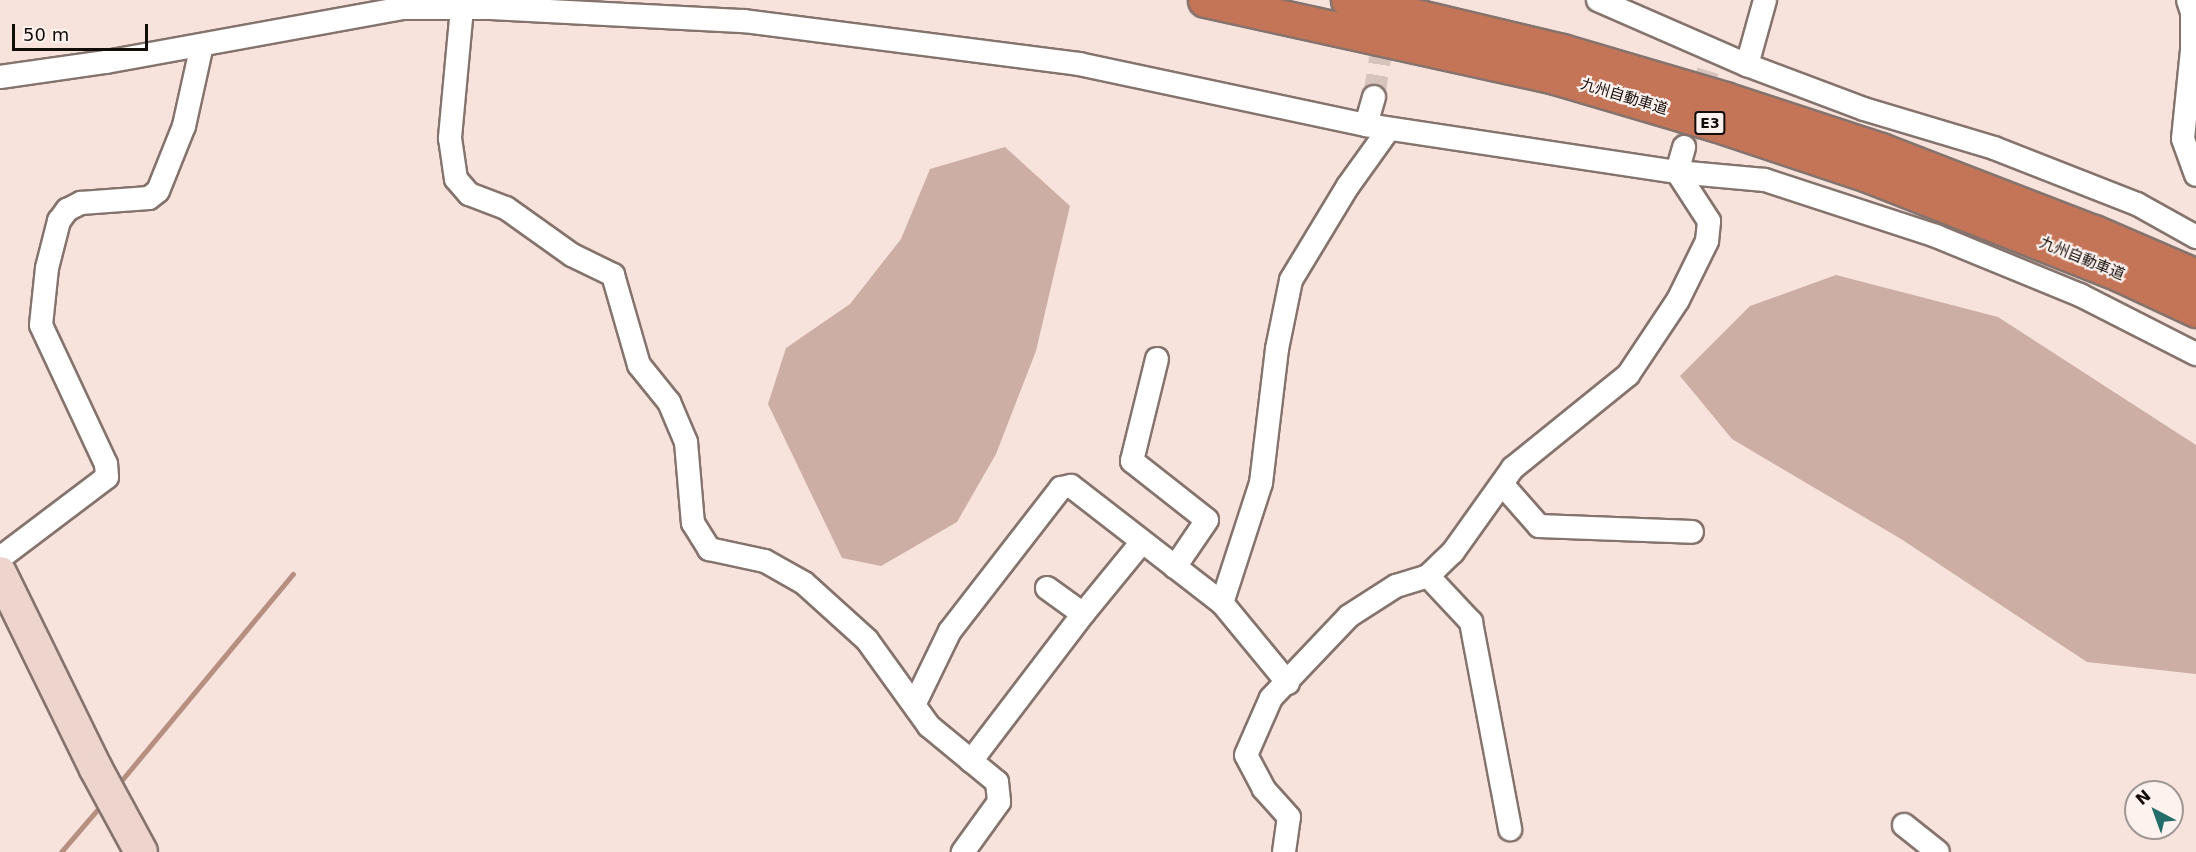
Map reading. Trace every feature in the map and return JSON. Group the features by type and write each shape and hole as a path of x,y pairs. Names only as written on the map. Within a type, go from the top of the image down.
{"highway":[{"name":"九州自動車道","path":"1205,0 1555,77 1715,124 1870,176 2121,274 2196,310"},
{"name":"九州自動車道","path":"1348,0 1562,51 1725,99 1881,150 2094,232 2196,276"}],"street":[{"path":"1598,0 1711,62 1747,65 1864,109 1994,148 2137,204 2196,237"},
{"path":"1747,65 1765,0"},
{"path":"2188,0 2192,12 2192,50 2183,139 2196,175"},
{"path":"0,77 202,45 404,8 462,8 744,21 1079,64 1389,129 1677,172 1765,180 1936,236 2080,295 2196,354"},
{"path":"462,8 450,138 456,179 461,187 506,208 572,255 613,275 639,365 669,402 686,442 693,523 709,549 765,561 804,583 867,640 915,703 929,726 997,782 1001,791 999,802 967,851"},
{"path":"0,558 107,477 106,464 41,325 47,268 59,221 67,210 81,203 149,198 158,191 184,126 202,45"},
{"path":"1366,125 1374,97"},
{"path":"1221,603 1261,483 1277,349 1291,280 1348,186 1389,129"},
{"path":"1284,852 1289,817 1264,789 1246,754 1271,698 1288,683 1349,616 1396,586 1428,576 1453,552 1513,468 1628,375 1678,300 1707,241 1709,221 1677,172 1684,147"},
{"path":"1157,359 1132,461 1208,520 1175,567"},
{"path":"1502,484 1539,526 1692,532"},
{"path":"915,703 950,631 1061,488 1071,486 1221,603 1288,683"},
{"path":"971,761 1083,614 1142,542"},
{"path":"0,573 90,758 141,852"},
{"path":"1428,576 1471,622 1510,829"},
{"path":"1047,588 1083,614"},
{"path":"1904,825 1938,852"}],"shaded area":[{"path":"1005,147 1070,206 1036,351 996,454 957,522 881,566 842,558 768,404 786,348 850,304 901,239 930,169"},
{"path":"1836,275 1998,317 2196,445 2196,674 2087,662 1901,539 1732,439 1680,376 1750,306"}],"waterway":[{"path":"116,787 293,574"},
{"path":"61,852 103,803"}],"tunnel":[{"path":"1374,97 1385,27"},
{"path":"1684,147 1708,71"}]}
